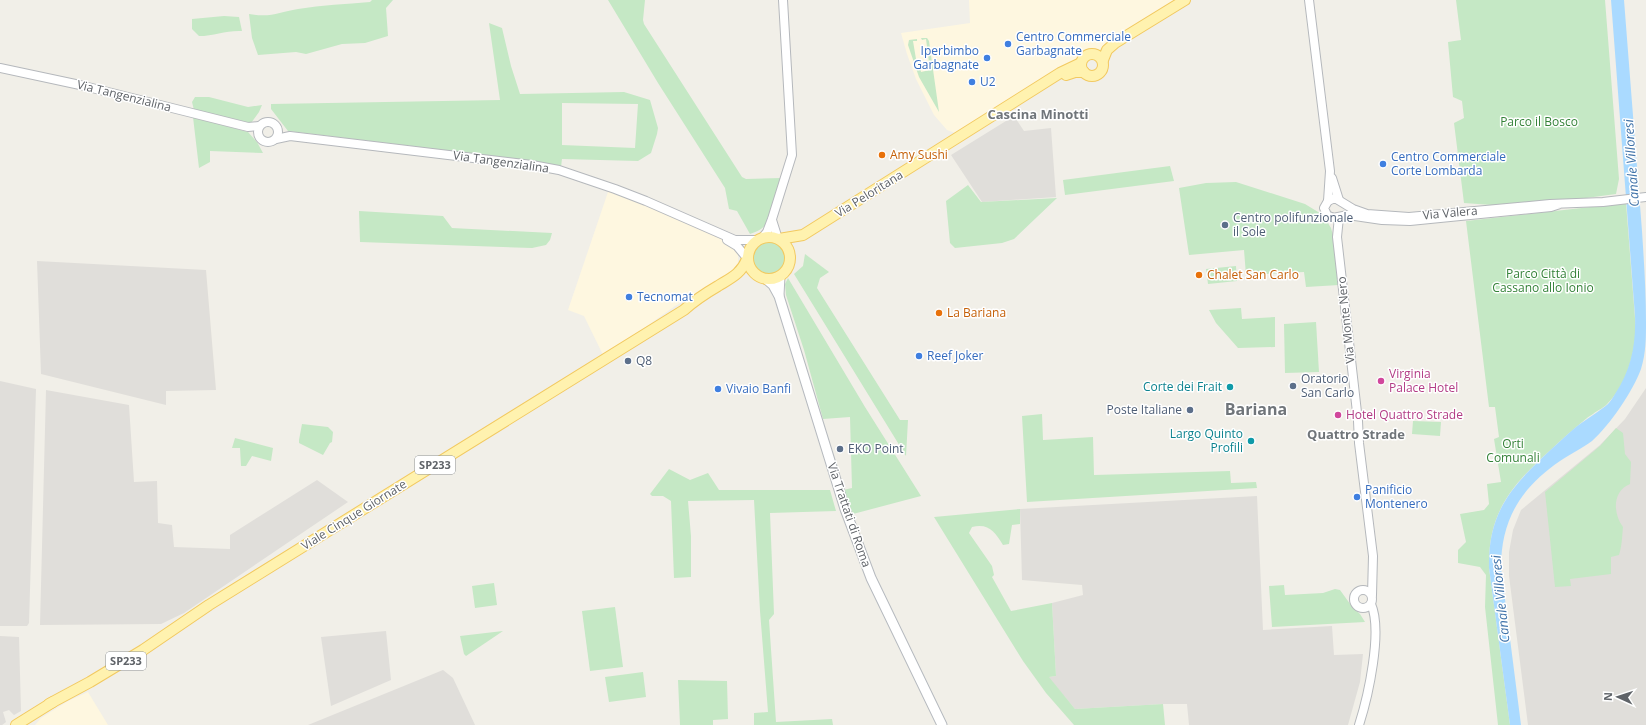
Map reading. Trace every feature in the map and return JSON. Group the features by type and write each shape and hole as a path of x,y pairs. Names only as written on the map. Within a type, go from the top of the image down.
{"main road":[{"path":"1178,0 1109,42 1101,51 1099,57 1104,68 1100,74 1090,76 1082,68 1085,56 1099,57 1115,44 1185,0"},
{"name":"Via Peloritana","path":"790,258 794,246 803,235 1065,70 1082,68"},
{"name":"Via Peloritana","path":"778,239 803,235"},
{"path":"769,237 778,239 787,248 790,258 786,270 780,276 772,279 762,277 742,278 697,305 684,310 695,301 735,276 743,267 749,250 760,239 769,237"},
{"path":"747,258 750,268 762,277"},
{"name":"Via Trattati di Roma","path":"779,296 780,276"},
{"name":"Via Trattati di Roma","path":"762,277 773,285 779,296 845,509 871,578 942,725"},
{"name":"Viale Cinque Giornate","path":"16,725 49,704 90,682 143,650 199,612 684,310"}],"street":[{"path":"760,239 767,232 772,219 789,168 792,152 783,0"},
{"path":"1309,0 1330,171 1328,201 1324,208 1328,216 1333,218 1340,217 1344,210 1330,171"},
{"name":"Via Tangenzialina","path":"0,68 80,85 248,127 259,126 264,122 269,122 273,123 277,128 290,136"},
{"path":"257,134 259,126"},
{"name":"Via Tangenzialina","path":"248,127 266,143 290,136 510,161 552,169 646,201 735,240 760,239"},
{"path":"276,139 278,134 277,128"},
{"name":"Via Valera","path":"1341,201 1358,211 1367,214 1409,217 1644,196"},
{"path":"1328,201 1333,199 1341,201"},
{"name":"Via Valera","path":"1340,217 1348,215 1382,220 1418,221 1551,207 1560,204"},
{"name":"Via Monte Nero","path":"1328,216 1337,237"},
{"name":"Via Monte Nero","path":"1340,217 1337,237 1358,421 1359,443 1372,546 1372,595"},
{"path":"772,219 778,239"},
{"name":"Via Tangenzialina","path":"702,226 731,242 747,258"},
{"name":"Via Monte Nero","path":"1362,590 1367,584 1372,570"},
{"path":"1359,725 1371,675 1375,631 1375,619 1371,604 1372,595 1368,590 1362,590 1356,593 1354,600 1356,605 1369,616 1375,631"},
{"path":"1361,608 1366,608 1371,604"}],"shaded area":[{"path":"969,0 1176,0 1108,42 1096,53 1085,56 1081,62 958,134 947,130 934,115 916,79 901,33 970,23"},
{"path":"1014,116 1024,131 1051,128 1056,197 982,202 951,155"},
{"path":"609,189 728,242 738,255 738,263 736,268 712,286 675,306 604,357 584,316 568,310"},
{"path":"37,261 206,270 216,390 166,391 166,405 41,374"},
{"path":"0,381 36,389 29,623 27,626 0,626"},
{"path":"1646,388 1646,725 1528,725 1509,576 1509,552 1513,530 1521,510 1600,445 1625,419"},
{"path":"46,390 129,405 134,482 157,481 158,523 172,525 174,547 230,549 230,535 317,480 348,502 184,613 161,624 40,625"},
{"path":"1257,496 1263,630 1332,626 1334,655 1363,654 1360,682 1348,725 1189,725 1187,704 1075,709 1048,677 1056,676 1052,603 1083,595 1082,585 1022,580 1020,509"},
{"path":"386,631 391,680 331,706 321,637"},
{"path":"0,636 19,637 21,711 14,715 9,710 3,712 6,722 2,725 0,725"},
{"path":"443,670 453,678 475,725 308,725"},
{"path":"88,692 108,725 35,725 41,718 68,701"}],"green space":[{"path":"372,0 393,0 386,8 388,36 365,43 342,44 306,54 296,52 258,55 252,38 249,14 269,15 291,10 370,2"},
{"path":"608,0 645,0 644,24 742,177 746,179 781,178 767,223 760,230 750,234 737,211 729,209 725,188 658,83"},
{"name":"Parco il Bosco","path":"1456,0 1605,0 1619,179 1616,194 1519,207 1464,203 1454,123 1464,118 1462,101 1453,97 1448,42 1461,40"},
{"path":"224,16 239,17 242,31 231,31 199,36 192,29 192,19"},
{"path":"489,23 502,28 511,66 520,94 624,92 650,100 658,128 657,134 651,153 638,161 562,159 561,167 534,161 288,131 271,109 271,104 500,100","holes":["562,103 638,104 635,148 562,145"]},
{"path":"921,38 927,38 929,41 939,112 919,77 908,45 909,40 917,39 917,41 913,41 917,65 920,65 921,72 930,70 926,39 922,40"},
{"path":"195,97 209,97 248,107 262,105 251,123 194,110 192,102"},
{"path":"193,117 248,132 257,142 263,153 210,151 210,162 199,168"},
{"path":"1170,166 1174,181 1065,195 1063,180"},
{"path":"1236,182 1305,204 1323,215 1331,228 1335,242 1339,285 1306,287 1304,272 1246,275 1244,250 1189,255 1179,188 1206,183"},
{"path":"968,185 981,202 1057,198 1014,239 1002,243 955,248 950,243 946,201"},
{"name":"Parco Città di Cassano allo Ionio","path":"1626,203 1636,331 1628,370 1620,388 1606,405 1585,419 1532,467 1520,480 1503,505 1492,533 1489,568 1510,725 1498,725 1485,607 1486,575 1480,567 1458,563 1458,550 1466,542 1460,514 1484,510 1489,504 1487,484 1501,482 1494,439 1499,437 1495,407 1489,407 1466,221"},
{"path":"359,211 443,216 452,228 552,233 550,240 546,245 532,248 360,242"},
{"path":"765,239 773,239 783,244 787,251 787,265 783,272 773,277 765,277 755,272 753,269 750,262 750,254 755,244 758,242"},
{"path":"805,254 829,272 820,278 817,288 900,420 908,420 906,456 794,274 803,266"},
{"path":"1236,266 1237,281 1208,284 1206,269"},
{"path":"788,278 865,407 921,496 853,514 843,490 852,488 850,417 823,419 804,350 786,295 785,284"},
{"path":"1241,308 1242,319 1275,317 1275,347 1238,348 1216,323 1209,310"},
{"path":"1316,322 1319,372 1285,373 1284,324"},
{"path":"1042,414 1043,440 1093,437 1094,475 1230,471 1231,483 1256,482 1257,488 1027,502 1022,416"},
{"path":"1413,421 1441,422 1440,436 1412,434"},
{"path":"302,424 328,427 333,432 332,442 323,455 299,443"},
{"path":"1616,428 1623,433 1625,454 1631,462 1630,484 1624,487 1620,492 1616,503 1617,516 1623,527 1619,555 1611,557 1611,574 1570,579 1571,586 1555,587 1545,492 1600,446"},
{"path":"235,438 273,448 271,461 252,456 246,466 241,466 240,448 232,448"},
{"path":"669,469 690,480 708,473 719,490 830,490 836,511 770,513 774,614 769,620 776,722 832,719 833,725 754,725 754,713 768,712 760,611 754,500 688,501 691,536 691,577 674,578 671,501 663,496 652,496 650,494"},
{"path":"1020,509 1020,524 1012,525 1009,544 1003,545 991,530 983,526 972,527 969,533 992,566 994,575 992,577 1011,611 1052,603 1056,676 1049,677 1075,709 1163,704 1165,725 1074,725 1046,693 1023,661 934,517"},
{"path":"494,583 497,605 475,608 472,586"},
{"path":"1284,585 1285,595 1323,593 1335,589 1340,590 1365,622 1272,627 1269,586"},
{"path":"615,607 623,667 590,671 582,611"},
{"path":"503,631 466,656 464,654 460,636"},
{"path":"643,672 646,697 609,702 605,677"},
{"path":"678,680 727,681 728,719 713,720 713,725 680,725"}],"water":[{"name":"Canale Villoresi","path":"1611,0 1624,0 1643,254 1646,311 1645,351 1643,363 1637,378 1620,407 1606,426 1592,441 1560,461 1534,482 1516,506 1509,520 1502,550 1501,568 1521,725 1510,725 1489,568 1492,533 1496,519 1511,493 1531,468 1572,430 1610,402 1629,366 1635,337 1635,316"}],"place":[{"name":"Centro Commerciale Garbagnate","path":"1008,44"},
{"name":"Iperbimbo Garbagnate","path":"987,58"},
{"name":"U2","path":"972,82"},
{"name":"Amy Sushi","path":"882,155"},
{"name":"Centro Commerciale Corte Lombarda","path":"1383,164"},
{"name":"Centro polifunzionale il Sole","path":"1225,225"},
{"name":"Chalet San Carlo","path":"1199,275"},
{"name":"Tecnomat","path":"629,297"},
{"name":"La Bariana","path":"939,313"},
{"name":"Reef Joker","path":"919,356"},
{"name":"Q8","path":"628,361"},
{"name":"Virginia Palace Hotel","path":"1381,381"},
{"name":"Oratorio San Carlo","path":"1293,386"},
{"name":"Corte dei Frait","path":"1230,387"},
{"name":"Vivaio Banfi","path":"718,389"},
{"name":"Poste Italiane","path":"1190,410"},
{"name":"Hotel Quattro Strade","path":"1338,415"},
{"name":"Largo Quinto Profili","path":"1251,441"},
{"name":"EKO Point","path":"840,449"},
{"name":"Panificio Montenero","path":"1357,497"}],"district":[{"name":"Cascina Minotti","path":"1038,114"},
{"name":"Bariana","path":"1256,409"},
{"name":"Quattro Strade","path":"1356,434"}],"park label":[{"name":"Orti Comunali","path":"1513,451"}]}
